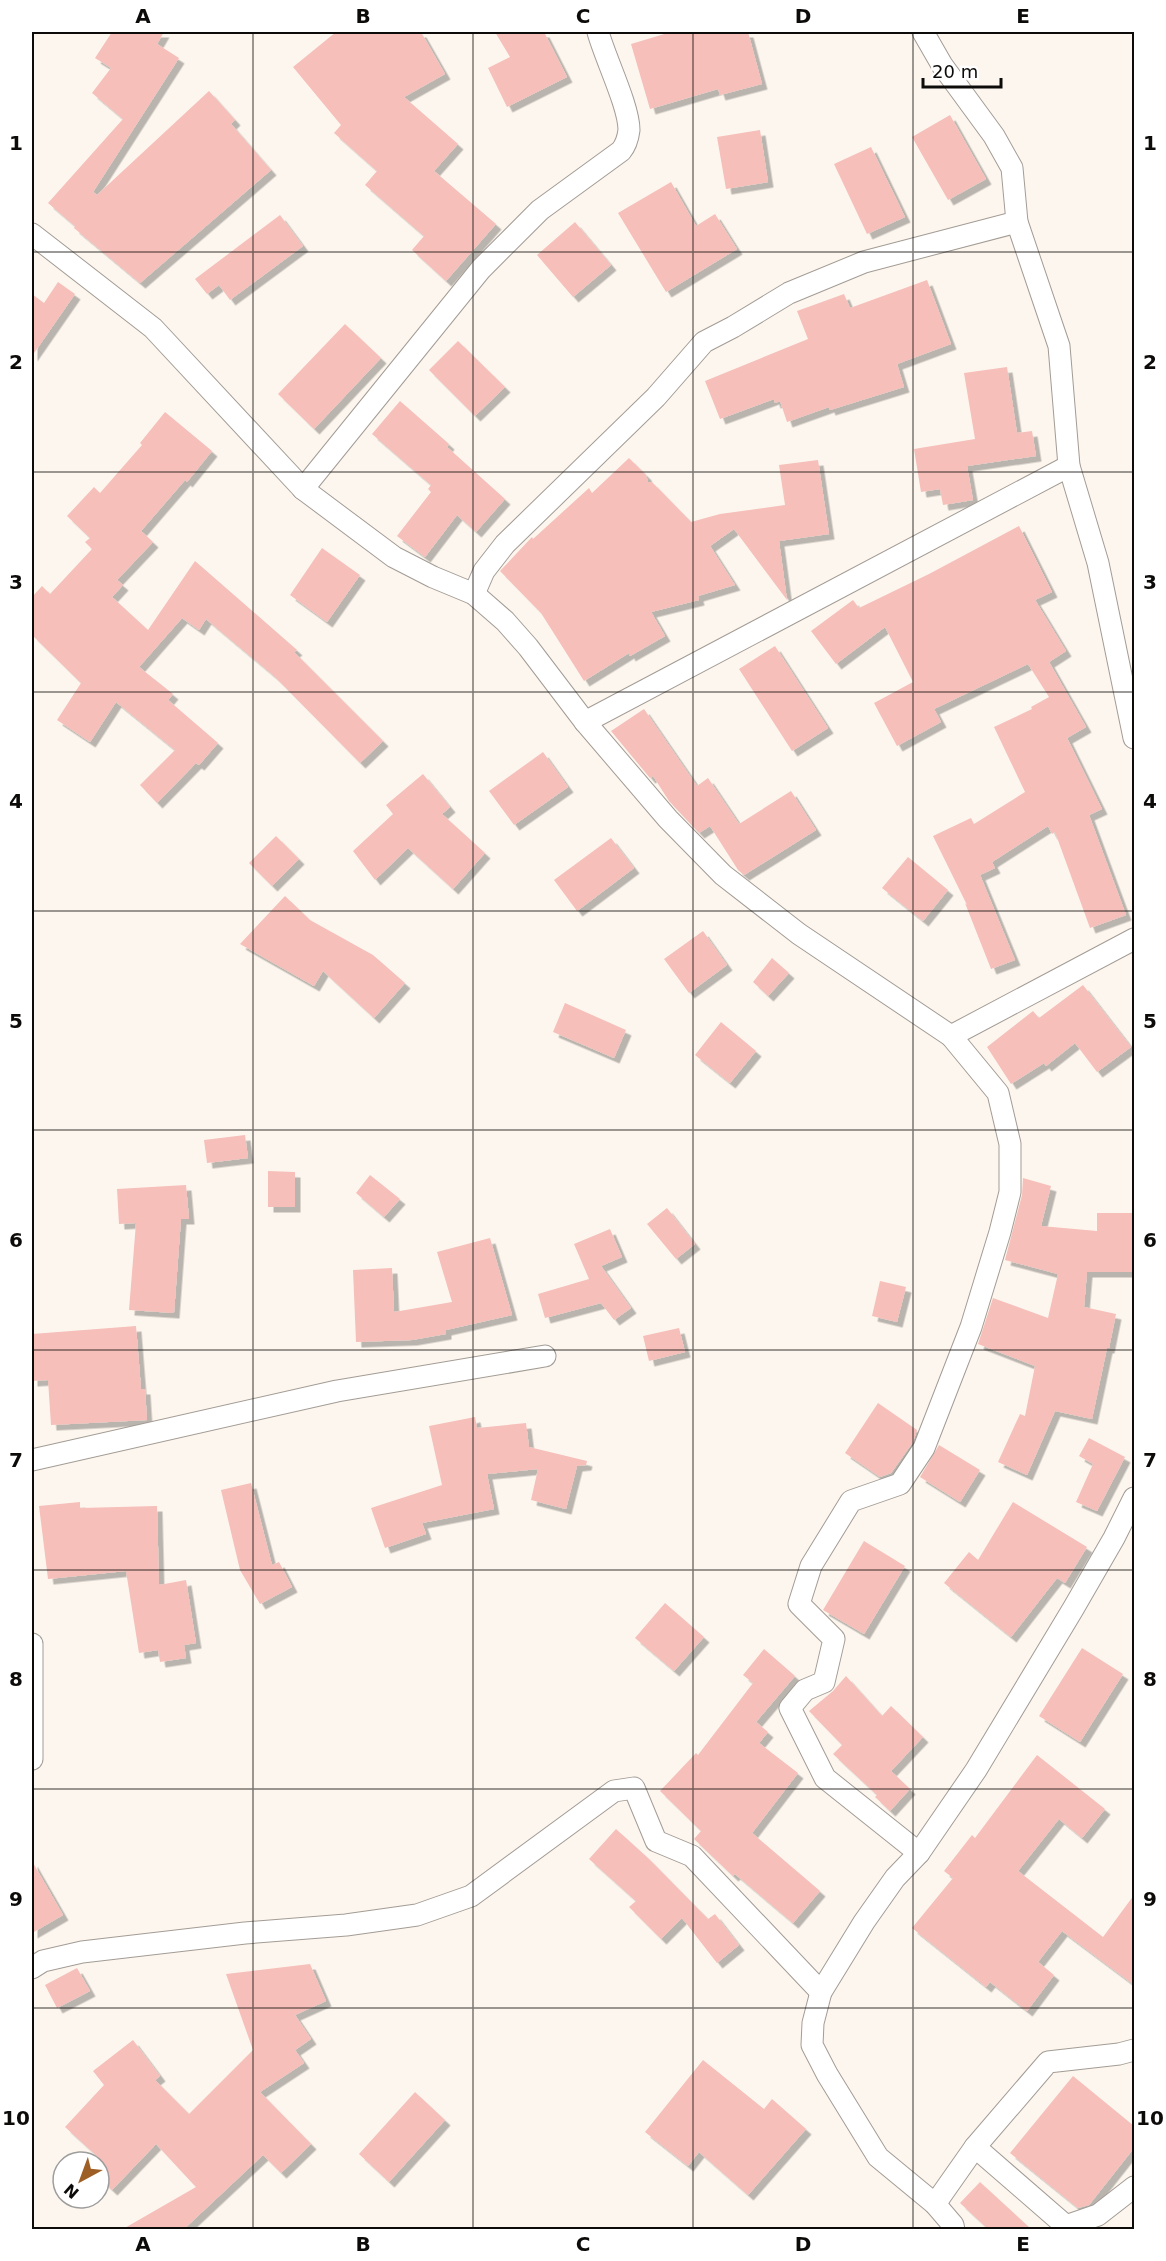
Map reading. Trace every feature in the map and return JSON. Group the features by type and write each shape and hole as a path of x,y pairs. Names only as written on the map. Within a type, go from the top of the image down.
{"street":[{"path":"303,489 481,269 540,210 621,152 626,144 629,129 598,32"},
{"path":"923,32 942,65 993,136 1012,168 1017,222 1059,346 1069,466 1098,563 1134,738"},
{"path":"474,594 484,571 505,544 656,397 704,342 789,293 864,262 1017,222"},
{"path":"32,234 153,328 303,489 394,557 474,594 505,621 585,722 668,819 723,875 799,934 951,1036 998,1093 1010,1144 1010,1192 971,1327 924,1448 900,1484 851,1502 811,1566 799,1604 834,1639 824,1682 805,1690 790,1708 825,1778 919,1853"},
{"path":"585,722 1069,466"},
{"path":"951,1036 1134,939"},
{"path":"32,1460 337,1391 545,1356"},
{"path":"954,2229 935,2204 878,2157 827,2074 812,2045 813,2023 821,1992 864,1922 896,1878 919,1853 976,1770 1114,1538 1134,1497"},
{"path":"32,1644 32,1759"},
{"path":"32,1968 43,1961 82,1952 245,1933 346,1925 417,1915 471,1896 614,1791 634,1788 657,1841 692,1856 821,1992"},
{"path":"935,2204 975,2147 1048,2062 1119,2054 1134,2050"},
{"path":"975,2147 1066,2226 1098,2215 1134,2187"}],"building":[{"path":"112,32 164,32 157,44 179,58 93,192 97,195 209,91 235,120 231,124 271,170 140,283 74,228 75,226 48,203 123,119 92,93 111,68 95,58"},
{"path":"336,32 421,32 445,74 404,97 458,144 434,171 496,224 446,281 412,250 424,236 365,185 377,171 334,133 341,125 293,67"},
{"path":"495,32 544,32 567,77 507,107 488,68 510,57"},
{"path":"671,32 748,32 762,84 720,95 718,89 650,109 631,44"},
{"path":"950,115 986,179 948,200 912,137"},
{"path":"760,130 768,182 726,189 717,137"},
{"path":"871,147 905,217 867,234 834,164"},
{"path":"671,182 696,226 715,214 737,249 666,292 618,213"},
{"path":"280,215 303,246 230,300 219,285 207,294 195,279"},
{"path":"575,222 611,265 573,297 537,255"},
{"path":"927,280 951,344 897,364 904,387 830,410 829,407 787,422 780,401 775,403 774,399 720,419 705,381 808,339 797,311 844,294 850,308"},
{"path":"58,282 75,294 32,356 32,294 44,303"},
{"path":"345,324 381,358 314,429 278,394"},
{"path":"458,341 505,387 475,416 429,370"},
{"path":"1007,367 1017,433 1032,431 1036,456 967,466 973,500 943,505 940,489 921,492 914,449 975,439 964,373"},
{"path":"400,401 449,444 447,447 505,499 476,532 457,515 425,557 397,536 431,492 428,489 431,485 372,434"},
{"path":"165,412 212,451 187,482 185,480 141,531 153,542 117,580 123,585 112,597 148,630 195,561 297,650 294,652 383,741 360,763 274,676 206,619 199,630 182,618 139,667 173,694 168,700 218,743 199,765 196,763 157,803 140,785 175,750 116,702 90,742 57,720 81,683 32,635 32,597 42,586 50,594 92,549 85,542 90,538 67,516 94,487 100,493 142,445 140,443"},
{"path":"629,458 646,475 648,482 652,482 691,522 720,514 785,505 779,465 818,460 829,534 779,541 787,600 734,529 710,546 735,585 698,596 699,600 651,612 665,636 630,656 629,653 584,681 541,613 500,571 532,537 533,539 589,488 592,493"},
{"path":"1019,526 1052,592 1035,600 1066,651 1049,662 1086,727 1067,738 1102,809 1089,815 1126,915 1090,928 1055,832 1052,834 1048,826 992,862 995,868 980,875 1015,960 991,969 965,903 967,905 933,836 971,818 974,824 1025,792 994,727 1032,709 1031,707 1049,697 1028,664 934,709 941,722 897,746 874,703 913,682 885,627 836,664 811,631 853,600 859,608"},
{"path":"322,548 360,575 327,622 290,595"},
{"path":"775,646 828,728 792,751 739,669"},
{"path":"644,709 697,786 708,778 739,824 791,791 816,830 744,875 738,870 710,826 699,833 669,801 653,776 650,778 611,731"},
{"path":"543,752 568,787 514,825 489,791"},
{"path":"423,774 450,807 442,814 485,853 453,889 408,848 375,880 353,851 393,814 386,805"},
{"path":"276,836 299,859 272,886 249,863"},
{"path":"611,838 634,868 577,911 554,880"},
{"path":"908,857 948,890 923,921 882,888"},
{"path":"285,896 310,920 373,955 405,983 374,1018 323,971 314,986 240,944"},
{"path":"703,931 727,965 689,993 664,959"},
{"path":"772,958 789,973 768,996 753,982"},
{"path":"1083,985 1131,1047 1097,1072 1075,1043 1046,1066 1044,1063 1011,1084 987,1047 1033,1011 1039,1018"},
{"path":"565,1003 626,1030 614,1058 553,1032"},
{"path":"721,1022 756,1051 730,1083 695,1055"},
{"path":"245,1135 248,1158 207,1163 204,1140"},
{"path":"268,1171 295,1172 295,1207 268,1207"},
{"path":"370,1175 400,1199 384,1217 356,1193"},
{"path":"1023,1178 1051,1186 1041,1226 1097,1231 1097,1213 1132,1213 1132,1272 1087,1272 1084,1307 1116,1314 1092,1419 1055,1411 1027,1475 998,1462 1020,1414 1025,1416 1035,1366 978,1344 993,1298 1048,1318 1058,1274 1005,1260 1022,1195"},
{"path":"186,1185 189,1219 181,1219 174,1313 129,1310 136,1223 119,1224 117,1189"},
{"path":"667,1208 695,1244 676,1259 647,1224"},
{"path":"610,1229 622,1257 601,1266 631,1308 614,1320 601,1303 545,1318 538,1294 589,1279 574,1244"},
{"path":"490,1238 512,1315 446,1330 446,1334 412,1340 356,1342 353,1270 392,1268 394,1312 452,1302 437,1252"},
{"path":"880,1281 906,1287 897,1322 872,1316"},
{"path":"136,1326 141,1389 145,1389 147,1420 51,1425 48,1380 32,1381 32,1334"},
{"path":"679,1328 685,1352 649,1361 643,1336"},
{"path":"878,1403 917,1430 913,1442 891,1473 880,1477 845,1453"},
{"path":"475,1417 477,1428 526,1423 529,1447 587,1461 586,1465 577,1466 566,1509 531,1500 538,1469 487,1474 494,1509 422,1523 426,1534 385,1548 371,1508 442,1485 429,1426"},
{"path":"1089,1438 1125,1457 1097,1511 1076,1502 1093,1464 1079,1456"},
{"path":"939,1445 980,1470 960,1502 920,1477"},
{"path":"251,1483 272,1565 279,1562 292,1587 260,1604 240,1570 221,1490"},
{"path":"80,1502 80,1508 157,1506 159,1585 186,1580 196,1643 184,1645 186,1658 160,1662 158,1650 139,1653 126,1571 48,1579 39,1506"},
{"path":"1013,1502 1087,1547 1065,1583 1057,1578 1011,1637 944,1583 969,1552 978,1560"},
{"path":"864,1541 905,1566 864,1634 823,1610"},
{"path":"665,1603 704,1637 674,1671 635,1638"},
{"path":"1082,1648 1123,1674 1080,1742 1039,1716"},
{"path":"764,1649 795,1676 756,1722 768,1732 759,1743 798,1773 752,1833 820,1891 793,1923 735,1874 733,1876 694,1839 701,1831 660,1791 696,1753 698,1755 753,1683 743,1675"},
{"path":"846,1676 882,1716 891,1706 923,1737 891,1771 910,1789 890,1811 875,1797 877,1795 833,1754 842,1745 809,1711 833,1691"},
{"path":"1037,1755 1105,1809 1082,1838 1059,1819 1018,1871 1103,1937 1134,1895 1134,1985 1062,1931 1038,1962 1054,1975 1027,2011 990,1982 986,1987 912,1928 953,1878 944,1871 972,1835 975,1838"},
{"path":"616,1829 708,1919 715,1914 739,1945 717,1963 682,1918 661,1939 629,1907 636,1901 589,1859"},
{"path":"32,1861 63,1915 32,1933"},
{"path":"310,1964 326,2001 295,2015 311,2039 295,2050 304,2063 260,2092 311,2144 281,2173 263,2155 184,2229 123,2229 196,2187 156,2144 112,2190 111,2150 90,2150 65,2127 104,2085 93,2071 133,2040 160,2076 155,2080 189,2114 253,2050 226,1974"},
{"path":"77,1968 90,1991 57,2008 45,1985"},
{"path":"703,2060 764,2109 772,2099 806,2129 748,2195 699,2152 688,2166 645,2132"},
{"path":"1073,2076 1134,2126 1134,2148 1089,2205 1078,2208 1010,2153"},
{"path":"415,2092 445,2120 389,2182 359,2154"},
{"path":"980,2182 1031,2229 988,2229 960,2203"}]}
